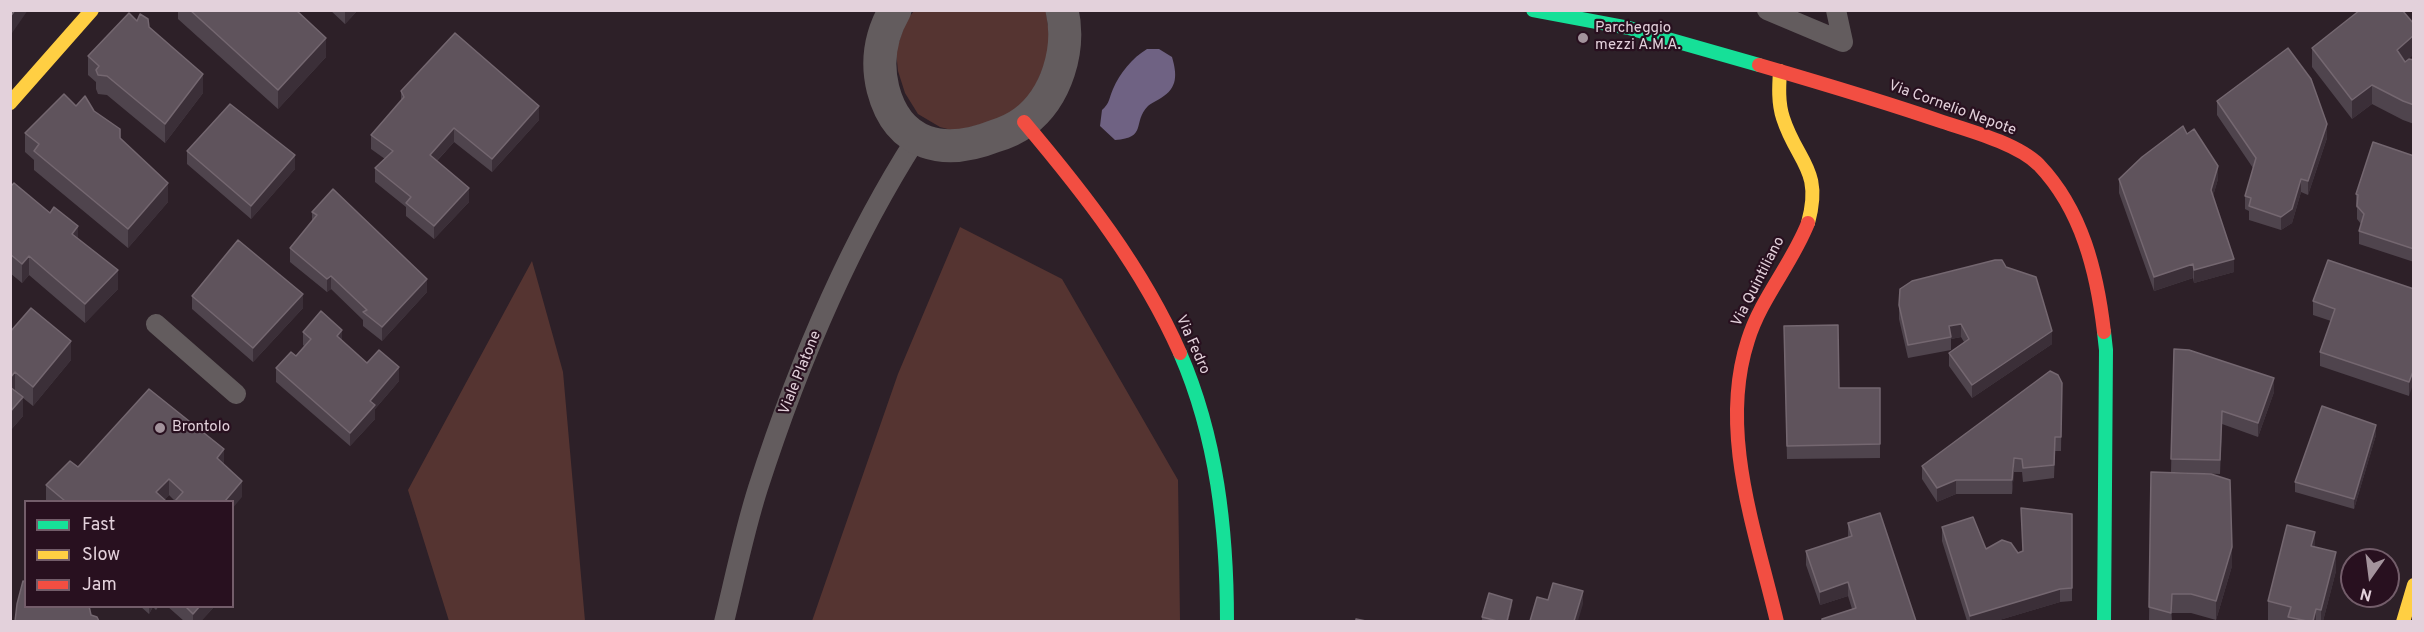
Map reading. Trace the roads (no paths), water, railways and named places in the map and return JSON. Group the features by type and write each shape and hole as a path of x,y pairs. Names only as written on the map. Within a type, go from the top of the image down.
{"street":[{"path":"13,96 92,10"},
{"path":"896,10 881,44 880,74 885,96 893,114 916,139 938,146 958,147 987,139 1024,122 1041,104 1060,67 1066,45 1066,26 1062,10"},
{"name":"Via Cornelio Nepote","path":"1533,10 1629,28 1780,70 1946,122 2023,153 2038,164 2071,209 2096,277 2106,350 2104,621"},
{"name":"Via Quintiliano","path":"1777,621 1740,462 1737,434 1740,374 1748,341 1800,239 1813,204 1814,181 1783,117 1779,90 1780,70"},
{"name":"Via Fedro","path":"1024,122 1068,174 1122,249 1147,290 1186,366 1199,405 1219,497 1227,571 1227,621"},
{"path":"2403,621 2414,585"}],"lane":[{"path":"1767,10 1843,42 1836,10"},
{"name":"Viale Platone","path":"724,621 758,490 791,394 833,292 886,186 916,139"},
{"path":"156,324 236,394"}],"place":[{"name":"Parcheggio mezzi A.M.A.","path":"1583,38"},
{"name":"Brontolo","path":"160,428"}]}
